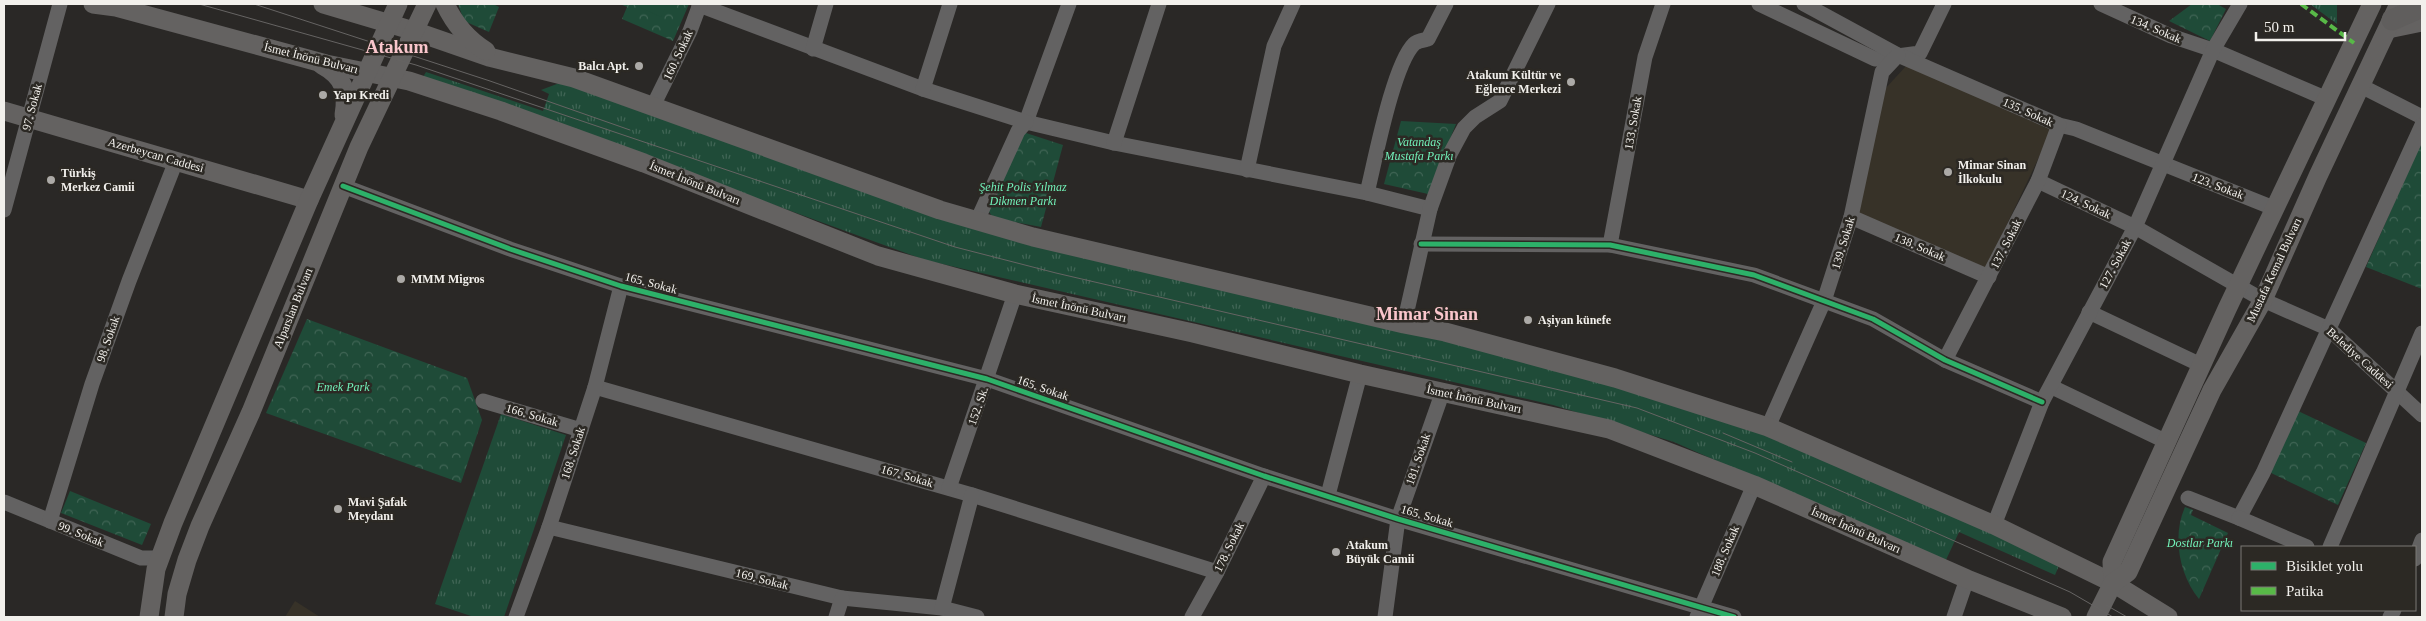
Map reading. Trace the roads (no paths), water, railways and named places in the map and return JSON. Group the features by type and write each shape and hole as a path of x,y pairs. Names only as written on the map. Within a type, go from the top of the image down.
{"highway":[{"path":"2393,18 2422,7"}],"main road":[{"name":"İsmet İnönü Bulvarı","path":"93,4 116,7 307,59 409,81 492,108 644,163 878,256 1015,294 1193,333 1360,374 1443,390 1609,429 1754,484 1967,579 2062,617"},
{"path":"323,4 414,30 500,60 574,78 940,210 977,221 1033,237 1445,332 1615,378 1768,427 1994,526 2113,583 2168,617"},
{"path":"341,9 368,4"},
{"name":"Alparslan Bulvarı","path":"148,614 159,558 309,200 398,4"},
{"name":"Alparslan Bulvarı","path":"174,617 177,594 197,534 251,412 359,148 427,4"},
{"path":"445,4 461,30 476,45 500,60"},
{"path":"2357,4 2364,23"},
{"name":"Mustafa Kemal Bulvarı","path":"2113,583 2112,562 2165,441 2372,4"},
{"path":"2393,18 2422,22"},
{"name":"Mustafa Kemal Bulvarı","path":"2096,617 2113,583 2128,572 2204,406 2263,300 2318,176 2393,18"},
{"path":"307,59 332,71 342,83 345,97 342,125"},
{"name":"Azerbeycan Caddesi","path":"4,111 309,200"}],"street":[{"name":"97. Sokak","path":"4,210 60,4"},
{"path":"700,4 813,49 924,89 1026,122 1114,143 1367,193 1430,209"},
{"name":"160. Sokak","path":"654,106 690,31 700,4"},
{"path":"813,49 826,4"},
{"path":"924,89 950,4"},
{"path":"977,221 1018,131 1026,122 1069,4"},
{"path":"1114,143 1159,4"},
{"path":"1247,170 1274,46 1293,4"},
{"path":"1367,193 1390,98 1407,53 1415,43 1428,39 1446,4"},
{"path":"1404,324 1430,209 1456,139 1475,118 1500,101 1548,4"},
{"name":"133. Sokak","path":"1610,245 1645,57 1663,4"},
{"path":"1759,4 1874,59 1920,53 1944,4"},
{"name":"135. Sokak","path":"1804,4 1898,55 2059,125 2076,129 2161,164"},
{"name":"134. Sokak","path":"2101,4 2171,36 2213,50 2327,99"},
{"name":"127. Sokak","path":"1994,526 2042,402 2052,387 2089,312 2135,227 2161,164 2213,50 2240,4"},
{"name":"139. Sokak","path":"1768,427 1824,301 1851,217 1882,72 1898,55"},
{"path":"2361,86 2422,117"},
{"name":"137. Sokak","path":"1945,360 2038,181 2059,125"},
{"path":"2239,518 2263,473 2422,126"},
{"name":"98. Sokak","path":"50,521 92,384 129,281 176,161"},
{"name":"123. Sokak","path":"2161,164 2276,208"},
{"name":"124. Sokak","path":"2038,181 2135,227 2238,286"},
{"name":"165. Sokak","path":"343,186 510,249 622,286 987,379 1264,476 1699,612 1734,617"},
{"name":"138. Sokak","path":"1851,217 1989,277"},
{"path":"1421,244 1610,245 1754,275 1873,319 1945,360 2042,402"},
{"name":"168. Sokak","path":"516,617 549,527 595,387 622,286"},
{"name":"Belediye Caddesi","path":"2238,286 2263,300 2329,329 2422,415"},
{"name":"152. Sk.","path":"949,488 1015,294"},
{"path":"2089,312 2201,365"},
{"path":"2330,546 2422,333"},
{"path":"1328,495 1360,374"},
{"name":"167. Sokak","path":"595,387 949,488 1218,572"},
{"path":"2052,387 2165,441"},
{"name":"181. Sokak","path":"1386,617 1398,518 1443,390"},
{"name":"166. Sokak","path":"483,401 581,430"},
{"name":"178. Sokak","path":"1192,617 1218,572 1264,476"},
{"name":"188. Sokak","path":"1699,612 1754,484"},
{"path":"942,608 972,495"},
{"path":"2188,498 2305,546"},
{"name":"99. Sokak","path":"4,502 141,558 159,558"},
{"name":"169. Sokak","path":"549,527 842,598 942,608 977,617"},
{"path":"2416,556 2422,540"},
{"path":"1954,617 1967,579"},
{"path":"836,617 842,598"}],"tram line":[{"path":"199,4 416,65 955,247 1056,273 1637,408 1755,453 2070,592 2113,617"},
{"path":"254,4 490,81 630,130"},
{"path":"1723,433 1792,462"},
{"path":"2106,605 2127,617"}],"place":[{"name":"Balcı Apt.","path":"639,66"},
{"name":"Atakum Kültür ve Eğlence Merkezi","path":"1571,82"},
{"name":"Yapı Kredi","path":"323,95"},
{"name":"Mimar Sinan İlkokulu","path":"1948,172"},
{"name":"Türkiş Merkez Camii","path":"51,180"},
{"name":"MMM Migros","path":"401,279"},
{"name":"Aşiyan künefe","path":"1528,320"},
{"name":"Mavi Şafak Meydanı","path":"338,509"},
{"name":"Atakum Büyük Camii","path":"1336,552"}],"district":[{"name":"Atakum","path":"397,47"},
{"name":"Mimar Sinan","path":"1427,314"}],"park label":[{"name":"Vatandaş Mustafa Parkı","path":"1419,149"},
{"name":"Şehit Polis Yılmaz Dikmen Parkı","path":"1023,194"},
{"name":"Emek Park","path":"343,387"},
{"name":"Dostlar Parkı","path":"2200,543"}]}
